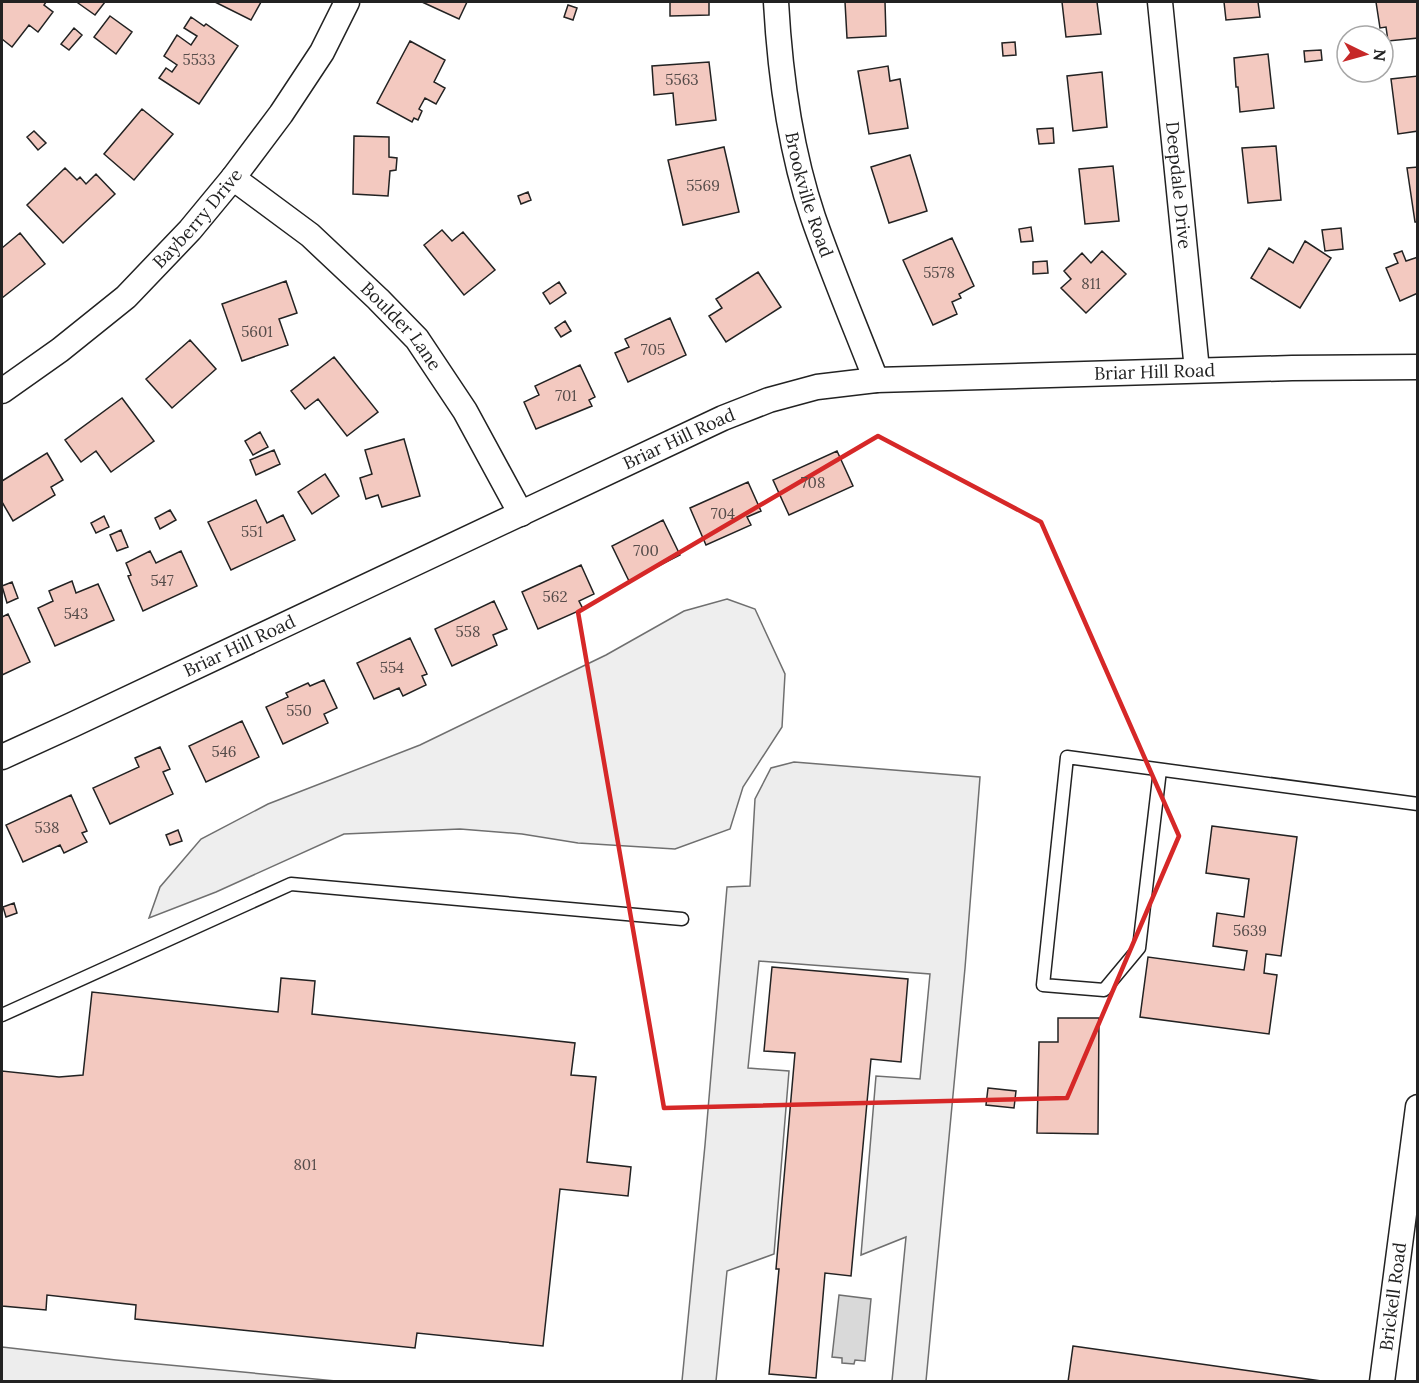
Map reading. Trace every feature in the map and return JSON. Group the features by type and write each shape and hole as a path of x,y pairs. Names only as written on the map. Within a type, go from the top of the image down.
{"street":[{"name":"Bayberry Drive","path":"2,391 60,350 126,297 190,230 234,178 281,114 322,52 347,2"},
{"name":"Brookville Road","path":"776,2 782,75 797,157 813,216 876,380"},
{"name":"Deepdale Drive","path":"1160,2 1174,160 1197,370"},
{"name":"Boulder Lane","path":"234,178 310,235 417,339 465,411 521,514"},
{"name":"Briar Hill Road","path":"2,757 723,418 769,400 817,387 876,380 1197,370 1418,367"},
{"name":"Brickell Road","path":"1382,1382 1418,1107"}],"lane":[{"path":"1160,770 1139,948 1104,990 1043,985 1067,757 1418,804"},
{"path":"2,1015 291,884 682,919"}],"highlighted area":[{"path":"878,436 1041,522 1179,836 1067,1098 664,1108 578,612"}],"shaded area":[{"path":"727,599 755,609 785,674 782,727 743,787 730,829 675,849 578,843 522,834 460,829 344,834 216,892 149,918 160,887 201,839 268,804 420,745 606,655 684,611"},
{"path":"794,762 980,777 965,968 926,1381 892,1381 906,1237 861,1255 876,1076 920,1079 930,974 759,961 748,1068 789,1071 774,1254 727,1271 716,1381 682,1381 727,887 750,886 755,799 771,768"},
{"path":"839,1295 871,1299 865,1361 855,1360 854,1364 842,1363 842,1358 832,1357"},
{"path":"2,1347 116,1360 336,1381 2,1381"}],"building":[{"path":"2,2 46,2 44,5 53,12 38,32 29,25 12,47 2,39"},
{"path":"79,2 105,2 95,15"},
{"path":"215,2 261,2 251,20"},
{"path":"422,2 467,2 459,19"},
{"path":"670,2 709,2 709,15 670,16"},
{"path":"845,2 885,2 886,36 847,38"},
{"path":"1062,2 1097,2 1101,34 1066,37"},
{"path":"1224,2 1258,2 1260,17 1226,20"},
{"path":"1376,2 1418,2 1418,38 1395,40 1395,24 1379,24"},
{"path":"568,5 577,8 573,20 564,17"},
{"path":"110,16 132,32 116,54 94,37"},
{"path":"191,17 204,26 206,24 238,46 199,104 159,78 166,68 172,72 177,65 164,56 177,35 191,45 197,36 184,28"},
{"path":"74,28 82,35 69,50 61,44"},
{"path":"410,41 445,60 434,82 445,88 436,104 425,98 419,109 422,111 418,120 414,118 412,122 377,103"},
{"path":"1015,42 1016,55 1003,56 1002,43"},
{"path":"1321,50 1322,60 1305,62 1304,51"},
{"path":"1268,54 1274,108 1240,112 1234,58"},
{"path":"709,62 716,120 676,125 673,93 654,95 652,66"},
{"path":"888,66 890,81 900,79 908,128 869,134 858,71"},
{"path":"1102,72 1107,127 1073,131 1067,76"},
{"path":"1418,76 1418,131 1398,134 1392,84 1395,84 1395,79"},
{"path":"142,109 173,134 134,180 104,154"},
{"path":"1053,128 1054,143 1039,144 1037,129"},
{"path":"34,131 46,143 38,150 27,137"},
{"path":"354,136 389,137 389,157 397,158 396,170 390,171 388,196 353,194"},
{"path":"1276,146 1281,200 1248,203 1242,148"},
{"path":"724,147 739,212 683,225 668,160"},
{"path":"910,155 927,211 889,223 871,167"},
{"path":"1113,166 1119,221 1085,224 1079,169"},
{"path":"1418,167 1418,222 1415,222 1407,168"},
{"path":"65,168 77,180 80,177 86,184 96,174 115,194 63,243 27,205"},
{"path":"528,192 531,200 521,204 518,196"},
{"path":"1031,227 1033,241 1021,242 1019,229"},
{"path":"1341,228 1343,249 1325,251 1322,230"},
{"path":"442,230 452,241 463,232 495,270 464,295 424,245"},
{"path":"20,233 45,264 2,298 2,248"},
{"path":"952,238 974,286 959,294 961,298 952,302 957,314 933,325 903,260"},
{"path":"1305,241 1331,258 1300,308 1251,278 1269,248 1293,263"},
{"path":"1102,251 1126,274 1086,313 1061,288 1071,279 1064,271 1082,253 1091,263"},
{"path":"1402,251 1406,261 1418,257 1418,293 1400,301 1386,268 1398,263 1394,254"},
{"path":"1047,261 1048,273 1033,274 1033,262"},
{"path":"758,272 781,307 726,342 709,316 722,308 716,299"},
{"path":"286,281 297,313 279,319 288,345 242,361 222,304"},
{"path":"559,282 566,293 550,304 543,293"},
{"path":"670,318 686,355 628,382 615,353 629,347 625,339"},
{"path":"565,321 571,331 561,337 555,328"},
{"path":"190,340 216,369 172,408 146,379"},
{"path":"334,357 378,412 347,436 318,399 305,409 291,391"},
{"path":"580,365 595,397 589,400 592,406 536,429 524,402 539,395 535,386"},
{"path":"122,398 154,441 111,472 96,451 81,462 65,440"},
{"path":"260,432 268,447 253,455 245,441"},
{"path":"404,439 420,496 382,507 378,495 366,499 360,478 372,474 365,450"},
{"path":"274,450 280,464 256,475 250,460"},
{"path":"837,451 853,486 789,515 773,480"},
{"path":"47,453 63,480 51,487 55,495 13,521 2,502 2,481"},
{"path":"325,474 339,496 312,514 298,492"},
{"path":"748,482 761,511 747,517 751,525 706,545 690,508"},
{"path":"256,500 267,523 283,515 295,540 231,570 208,522"},
{"path":"170,510 176,520 160,529 155,518"},
{"path":"104,516 109,527 96,533 91,523"},
{"path":"663,520 680,555 629,581 612,546"},
{"path":"121,530 128,547 117,551 110,535"},
{"path":"150,551 156,563 181,551 197,586 143,611 128,576 131,575 126,563"},
{"path":"581,565 594,594 579,601 583,609 538,629 522,592"},
{"path":"72,581 76,593 98,584 114,620 55,646 38,608 53,601 49,591"},
{"path":"12,582 18,598 7,603 2,586"},
{"path":"494,601 507,629 493,635 497,645 452,666 435,629"},
{"path":"8,614 30,662 2,675 2,617"},
{"path":"410,638 427,674 422,676 426,685 403,696 399,688 374,699 357,663"},
{"path":"324,680 337,708 324,714 328,723 283,744 266,707 288,697 286,693 308,683 310,686"},
{"path":"242,721 259,757 206,782 189,746"},
{"path":"160,747 170,769 163,772 173,794 110,824 93,788 139,767 135,758"},
{"path":"71,795 87,831 82,833 87,842 64,853 60,845 23,862 6,825"},
{"path":"1212,826 1297,837 1281,956 1266,954 1264,973 1277,975 1269,1034 1140,1017 1148,957 1244,970 1247,951 1213,946 1217,913 1244,917 1249,879 1206,873"},
{"path":"178,830 182,841 170,845 166,835"},
{"path":"14,903 17,913 6,917 3,907"},
{"path":"772,967 908,979 901,1062 871,1059 851,1276 825,1273 816,1378 769,1374 795,1053 764,1051"},
{"path":"281,978 315,981 312,1014 575,1043 571,1075 596,1077 587,1162 631,1167 628,1196 560,1189 543,1346 417,1333 415,1348 135,1319 136,1305 47,1295 46,1310 2,1306 2,1071 59,1077 83,1075 92,992 278,1012"},
{"path":"1058,1018 1099,1018 1098,1134 1037,1133 1039,1042 1058,1042"},
{"path":"988,1088 1016,1091 1014,1108 986,1105"},
{"path":"1073,1346 1321,1381 1321,1382 1068,1382"}]}
